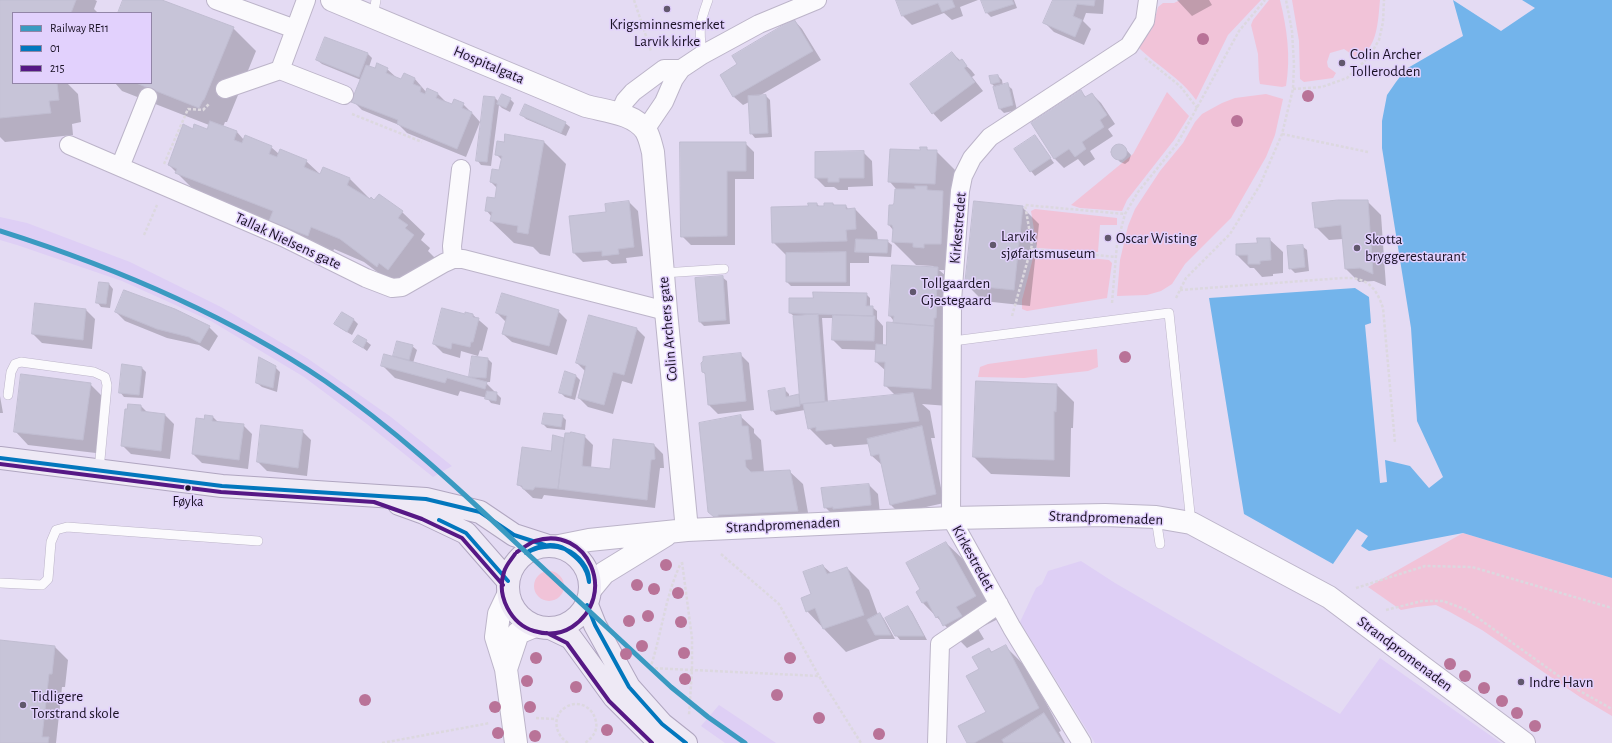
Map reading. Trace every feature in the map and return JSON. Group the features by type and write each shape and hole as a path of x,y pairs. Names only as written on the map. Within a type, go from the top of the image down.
{"main road":[{"name":"Hospitalgata","path":"332,0 374,9 586,106 619,114 633,120 645,130"},
{"name":"Colin Archers gate","path":"645,130 650,139 653,152 663,273 678,532"},
{"path":"0,458 222,486 426,498 480,512 514,535 572,552 582,562 589,575 588,597 596,625 629,687 662,724 686,743"},
{"path":"375,496 424,513 466,533 508,588 513,608 522,618 571,638 614,697 660,743"},
{"name":"Strandpromenaden","path":"552,546 589,540 678,532 950,518 1105,515 1156,516 1191,523 1329,597 1524,743"},
{"name":"Strandpromenaden","path":"588,597 604,573 678,532"},
{"path":"516,743 506,669 496,637 499,614 508,588 512,568 520,557 532,549 552,546"},
{"path":"506,669 518,633 543,627 565,625 578,617 588,597"}],"street":[{"path":"216,0 295,29"},
{"path":"280,70 306,0"},
{"path":"645,130 664,102 674,79 681,69 702,55 759,24 817,0"},
{"name":"Kirkestredet","path":"1082,743 1012,628 950,518 952,301 960,191 963,176 972,158 990,137 1129,46 1145,21 1148,0"},
{"path":"619,114 625,101 633,92 664,69 681,69"},
{"path":"225,89 280,70 344,95"},
{"path":"120,167 148,97"},
{"name":"Tallak Nielsens gate","path":"69,145 283,238 366,278 392,288 402,287 453,259"},
{"path":"461,169 452,246 453,259 463,259 666,311"},
{"name":"Kirkestredet","path":"938,743 940,644 999,604"}],"lane":[{"path":"702,55 700,22 708,0"},
{"path":"663,273 724,269"},
{"path":"952,341 1169,313 1191,523"},
{"path":"8,395 15,364 21,362 94,372 105,377 107,385 99,470"},
{"path":"1156,516 1160,544"},
{"path":"0,583 42,586 48,578 51,542 56,530 67,526 258,541"}],"path":[{"path":"634,0 653,56"},
{"path":"1110,320 1117,244 1125,214 1138,192 1177,144 1239,31 1265,0"},
{"path":"1286,0 1292,31 1294,64 1293,89 1282,134 1260,185 1230,234 1186,278 1180,290 1354,277 1365,281 1379,295 1383,308 1395,443"},
{"path":"1293,89 1322,87 1347,78 1369,57 1379,40 1383,22 1384,0"},
{"path":"1129,46 1180,86 1198,108"},
{"path":"144,235 188,110 202,110 225,89"},
{"path":"344,95 353,115 422,142"},
{"path":"1282,134 1368,152"},
{"path":"1007,333 1032,245 1025,205 1125,214"},
{"path":"1031,249 1116,256"},
{"path":"721,554 779,604 819,676 861,743"},
{"path":"645,675 650,668 658,644 670,588 682,562 691,628 692,670 689,718"},
{"path":"1329,597 1425,566 1472,567 1612,608"},
{"path":"1357,618 1422,601 1443,601 1467,610 1578,690 1612,709"},
{"path":"650,668 819,676"},
{"path":"568,743 558,734 556,719 565,707 579,704 587,707 596,718 597,726 595,733 591,740 586,743"},
{"path":"530,718 556,719"},
{"path":"382,743 491,722"}],"shaded area":[{"path":"1180,0 1261,0 1228,35 1196,100 1183,85 1138,47 1152,29 1158,7 1163,3 1174,3"},
{"path":"1269,0 1280,0 1285,21 1288,64 1286,86 1282,87 1260,84 1259,79 1258,54 1251,25 1253,20"},
{"path":"1292,0 1380,0 1379,16 1373,41 1364,54 1357,58 1344,49 1330,53 1327,62 1328,67 1336,73 1333,78 1304,82 1300,79 1299,41"},
{"path":"1167,92 1189,116 1174,140 1127,200 1122,211 1080,208 1071,205 1133,154"},
{"path":"1266,94 1283,99 1275,135 1266,157 1231,218 1185,264 1172,284 1161,291 1147,295 1117,296 1120,260 1128,226 1135,209 1160,171 1183,143 1195,122 1202,114 1222,103 1235,98"},
{"path":"1035,209 1117,218 1117,225 1100,225 1098,252 1037,248 1031,211"},
{"path":"0,217 27,223 130,262 221,307 307,358 391,417 452,466 433,477 367,424 304,377 211,321 122,281 0,240"},
{"path":"1040,253 1109,260 1112,263 1107,298 1027,311 1022,309 1022,300 1033,258"},
{"path":"1097,349 1098,367 1088,371 1024,378 978,377 980,367 988,364"},
{"path":"1463,533 1612,578 1612,716 1580,697 1482,630 1450,612 1436,605 1401,610 1368,587"},
{"path":"1081,561 1115,583 1340,714 1380,658 1501,743 1095,743 1020,622 1036,588 1042,584 1048,571"},
{"path":"549,571 559,576 564,586 559,596 549,601 539,596 534,586 539,576"},
{"path":"719,705 776,743 725,743 701,726"}],"water":[{"path":"1453,0 1501,31 1535,8 1522,0 1612,0 1612,578 1463,533 1369,551 1361,546 1368,536 1357,529 1333,564 1244,514 1209,298 1355,288 1369,297 1371,323 1365,325 1380,483 1387,482 1385,460 1410,466 1429,488 1443,477 1417,421 1411,328 1382,148 1382,121 1387,95 1406,69 1463,36"}],"building":[{"path":"0,0 76,0 71,12 12,12 12,84 57,84 59,100 49,101 51,113 0,118"},
{"path":"123,0 162,0 234,27 204,100 199,108 139,84 152,84 152,12 118,12"},
{"path":"896,0 952,0 955,7 942,12 938,3 902,16"},
{"path":"981,0 1012,0 1014,4 986,13"},
{"path":"1053,0 1095,0 1094,6 1077,4 1073,16 1082,20 1075,37 1043,23"},
{"path":"794,19 813,51 733,97 720,75 737,64 732,56"},
{"path":"325,37 368,53 359,77 316,60"},
{"path":"952,52 959,61 962,59 967,66 964,68 975,82 932,114 910,84"},
{"path":"377,63 388,68 386,73 401,79 404,73 415,78 413,84 421,87 420,92 425,94 427,88 438,93 436,98 452,104 454,99 464,103 462,108 472,112 457,149 397,124 398,120 351,102 366,65 375,68"},
{"path":"998,75 1000,82 991,84 989,76"},
{"path":"1008,83 1013,105 999,109 993,87"},
{"path":"1081,90 1085,97 1092,93 1107,115 1100,120 1104,127 1082,142 1086,149 1075,157 1069,149 1054,159 1031,123"},
{"path":"502,94 511,98 506,108 497,104"},
{"path":"766,95 768,133 750,134 748,96"},
{"path":"484,96 495,97 487,162 476,161"},
{"path":"525,104 566,122 561,133 520,115"},
{"path":"210,121 237,131 234,140 242,143 245,135 272,146 269,154 277,157 280,149 307,160 304,167 320,174 323,167 350,178 347,185 370,199 371,197 374,200 379,194 403,211 398,218 408,225 405,228 414,235 388,270 379,263 377,267 340,239 311,227 308,236 269,221 273,211 175,173 177,169 168,165 183,124 193,129 194,124 207,129"},
{"path":"505,134 544,141 528,234 517,232 518,226 490,221 492,212 485,211 487,197 495,198 497,184 490,182 492,169 499,170 502,156 495,155 497,141 504,142"},
{"path":"1035,135 1051,158 1030,172 1014,149"},
{"path":"680,142 746,142 746,171 727,171 727,236 681,237"},
{"path":"1119,144 1126,149 1127,152 1122,159 1119,160 1112,155 1111,152 1116,145"},
{"path":"920,147 927,147 927,150 937,150 935,184 888,182 890,149 920,150"},
{"path":"864,151 864,178 839,178 839,182 828,182 828,178 815,178 815,152"},
{"path":"915,186 927,186 927,190 943,191 941,244 924,244 924,248 913,247 913,243 892,242 893,228 892,225 888,225 889,205 893,205 894,203 895,189 915,189"},
{"name":"Skotta bryggerestaurant","path":"1338,200 1368,200 1373,274 1360,268 1345,269 1341,225 1315,228 1312,203"},
{"path":"629,201 634,247 618,249 619,254 602,256 602,251 573,253 569,216 606,212 605,204"},
{"path":"974,201 1023,206 1014,290 965,285"},
{"path":"808,203 817,203 817,206 824,206 824,203 833,203 833,205 846,205 846,209 855,208 856,229 846,230 847,241 772,243 771,207 808,206"},
{"path":"1257,238 1270,238 1271,260 1260,261 1260,264 1248,264 1248,255 1236,255 1236,244 1257,243"},
{"path":"856,239 888,240 887,253 855,252"},
{"path":"1303,245 1305,267 1289,269 1287,246"},
{"path":"846,252 846,282 786,282 786,253"},
{"path":"892,265 938,267 936,318 934,318 934,326 893,323 894,316 889,316"},
{"path":"723,276 726,320 699,322 695,278"},
{"path":"99,282 109,283 106,304 96,303"},
{"path":"124,290 175,309 210,326 200,343 189,337 157,329 115,312"},
{"path":"813,292 867,293 866,306 873,306 873,316 789,313 789,298 813,298"},
{"path":"502,293 559,310 549,346 502,334 507,316 496,313"},
{"path":"35,303 86,309 83,340 32,334"},
{"path":"442,308 465,314 465,312 473,314 473,317 479,318 473,342 471,342 470,347 452,343 451,349 433,344"},
{"path":"342,312 354,319 347,332 334,324"},
{"path":"818,314 825,402 800,404 793,316"},
{"path":"589,315 637,328 624,375 613,372 604,405 578,398 586,366 576,363"},
{"path":"833,315 875,316 874,341 832,340"},
{"path":"887,322 934,326 931,389 884,386 885,362 875,362 876,344 886,345"},
{"path":"358,335 367,340 363,348 353,342"},
{"path":"397,341 413,345 409,360 393,356"},
{"path":"741,353 746,401 708,405 705,373 702,372 701,363 703,361 703,357"},
{"path":"384,354 487,382 485,389 447,378 445,383 381,366"},
{"path":"472,356 488,358 486,378 469,377"},
{"path":"259,357 276,366 273,388 256,383"},
{"path":"122,364 142,367 139,395 119,393"},
{"path":"565,371 576,375 571,396 559,393"},
{"path":"21,374 91,383 83,440 14,432"},
{"path":"976,381 1057,384 1056,412 1054,411 1054,460 973,457"},
{"path":"785,388 786,397 799,394 800,406 771,411 768,391"},
{"path":"487,391 497,392 496,401 485,399"},
{"path":"913,393 919,421 816,431 816,427 808,429 803,404"},
{"path":"128,404 141,405 141,411 165,414 161,451 121,446 125,409 127,409"},
{"path":"544,413 563,415 561,427 542,424"},
{"path":"205,415 213,416 212,421 244,424 239,460 192,454 196,418 204,419"},
{"path":"741,415 742,426 748,426 752,459 745,460 746,467 751,472 790,470 798,511 718,515 718,517 714,517 708,512 699,423"},
{"path":"261,425 303,430 298,468 257,462"},
{"path":"922,426 936,494 890,505 879,454 871,456 867,439"},
{"path":"571,432 585,435 582,466 610,469 613,439 654,444 655,459 651,460 647,500 558,489 565,433"},
{"path":"553,435 564,438 558,489 535,487 533,490 523,489 522,486 517,485 522,447 551,451"},
{"path":"869,484 871,505 833,509 833,507 824,508 821,488"},
{"path":"946,542 976,596 956,607 962,616 943,626 938,616 936,618 927,601 922,603 916,592 920,589 906,563"},
{"path":"823,565 827,574 847,567 864,615 823,629 815,608 806,612 801,598 811,594 803,572"},
{"path":"908,606 924,636 895,636 885,618"},
{"path":"880,613 891,635 875,635 867,620"},
{"name":"Tidligere Torstrand skole","path":"0,640 55,646 52,674 49,674 42,737 49,737 48,743 0,743"},
{"path":"1006,645 1039,708 974,743 967,743 958,726 986,712 966,676 979,669 972,657 989,648 991,652"},
{"path":"1044,713 1063,743 1004,743 1002,740"}],"rail line":[{"name":"RE11","path":"0,231 85,260 168,294 248,334 325,381 399,437 469,499 671,687 708,717 745,743"}],"transit line":[{"name":"01","path":"0,458 222,486 426,499 480,512 514,535 545,545"},
{"name":"215","path":"0,464 221,492 374,502 422,519 462,538 503,585"},
{"name":"01","path":"439,520 466,533 508,581"},
{"name":"215","path":"515,554 505,569 502,581 502,590 507,608 518,622 534,631 554,633 572,627 586,614 594,598 595,582 591,566 582,553 570,543 554,539 535,541 517,552"},
{"name":"01","path":"526,553 530,550 545,545 565,549"},
{"name":"01","path":"526,553 545,546 565,549"},
{"name":"01","path":"565,549 574,554 582,562 588,572 589,582"},
{"name":"01","path":"565,549 584,567 589,582"},
{"name":"01","path":"587,605 595,625 629,687 662,724 686,743"},
{"name":"215","path":"547,633 567,643 609,701 652,743"}],"place":[{"name":"Krigsminnesmerket Larvik kirke","path":"667,9"},
{"name":"Colin Archer Tollerodden","path":"1342,63"},
{"name":"Oscar Wisting","path":"1108,238"},
{"name":"Larvik sjøfartsmuseum","path":"993,245"},
{"name":"Skotta bryggerestaurant","path":"1357,248"},
{"name":"Tollgaarden Gjestegaard","path":"913,292"},
{"name":"Føyka","path":"188,488"},
{"name":"Indre Havn","path":"1521,682"},
{"name":"Tidligere Torstrand skole","path":"23,705"}]}
